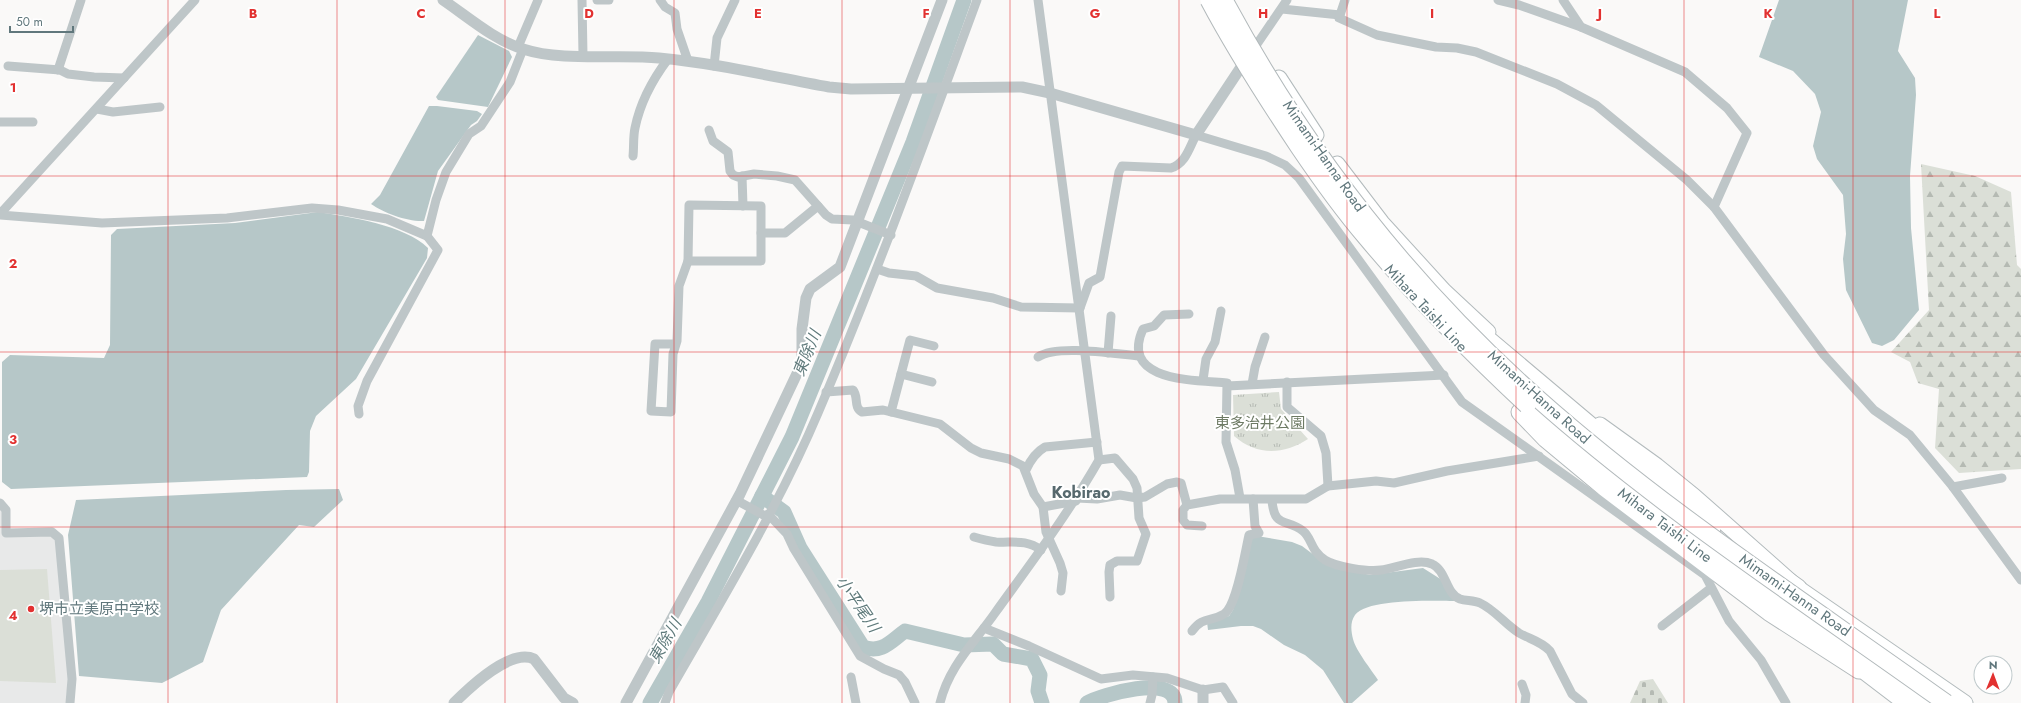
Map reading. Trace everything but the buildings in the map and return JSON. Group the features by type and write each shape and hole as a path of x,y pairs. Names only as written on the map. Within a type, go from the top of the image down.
{"highway":[{"name":"Mimami-Hanna Road","path":"1209,0 1255,79 1318,174 1365,236 1442,324 1484,365 1584,453 1735,567 1924,703"},
{"name":"Mimami-Hanna Road","path":"1224,0 1270,80 1325,164 1399,257 1469,334 1536,397 1590,442 1740,556 1953,700"},
{"path":"1365,236 1388,266 1472,362 1520,412 1576,465 1769,612 1871,677"},
{"path":"1399,257 1480,334 1706,523 1798,588"}],"main road":[{"name":"Mihara Taishi Line","path":"1201,0 1263,107 1324,194 1359,236 1431,316 1536,422 1590,468 1636,504 1799,621 1905,703"},
{"name":"Mihara Taishi Line","path":"1232,0 1257,44 1328,152 1382,223 1444,291 1494,337 1548,382 1694,496 1798,588 1953,700"}],"street":[{"path":"58,70 81,0"},
{"path":"0,214 195,0"},
{"path":"443,0 491,34 520,48 554,55 668,58 830,87 913,89 1022,87 1050,93 1196,135 1266,156 1285,165 1299,178 1444,375 1462,402 1705,575 1729,621 1761,660 1786,703"},
{"path":"427,236 436,200 446,172 469,134 481,126 510,82 520,48 538,0"},
{"path":"582,0 583,55"},
{"path":"597,0 609,0"},
{"path":"660,0 665,7 675,14 677,29 688,61"},
{"path":"714,66 717,38 735,0"},
{"path":"626,703 736,500 802,363 802,329 806,298 810,289 840,267 913,89 942,0"},
{"path":"665,703 669,692 768,515 793,467 826,392 891,235 977,0"},
{"path":"940,703 951,674 963,652 984,628 1041,550 1076,499 1099,460 1038,0"},
{"path":"1080,308 1089,283 1100,276 1118,172 1122,166 1171,168 1178,166 1183,162 1196,135 1287,0"},
{"path":"1345,0 1339,18 1377,35 1436,47 1457,48 1476,52 1557,84 1596,106 1687,180 1714,207 1824,355 1874,410 1910,435 1953,487 2021,580"},
{"path":"1498,0 1519,5 1582,27 1685,72 1727,108 1747,133 1714,207"},
{"path":"1563,0 1582,27"},
{"path":"1282,9 1340,15"},
{"path":"633,156 635,129 646,96 657,73 668,58"},
{"path":"8,66 58,70 68,74 94,77 124,78"},
{"path":"97,109 113,112 160,107"},
{"path":"0,122 33,122"},
{"path":"709,130 713,141 728,152 730,171 733,175 742,176 762,174 795,180 818,206 832,219 853,220 891,235"},
{"path":"742,176 743,206"},
{"path":"676,344 655,344 652,411 672,412 673,354 676,344 678,286 688,261 688,205 761,206 761,261 688,261"},
{"path":"761,233 785,233 818,206"},
{"path":"0,214 102,223 227,218 312,208 338,210 387,219 427,236 438,250 367,381 358,406 359,414"},
{"path":"877,269 889,273 916,276 937,288 993,298 1021,307 1080,308"},
{"path":"1203,380 1206,359 1215,342 1221,311"},
{"path":"1189,314 1164,315 1154,326 1143,329 1138,350 1139,356 1144,364 1157,373 1227,383 1227,449 1235,470 1240,498"},
{"path":"1108,353 1111,316"},
{"path":"1252,384 1255,367 1265,337"},
{"path":"891,412 910,340 934,346"},
{"path":"1038,357 1045,352 1052,351 1108,353 1139,356"},
{"path":"901,374 932,382"},
{"path":"1227,386 1444,375"},
{"path":"1287,382 1287,407 1321,436 1326,453 1328,486"},
{"path":"826,392 853,390 856,393 856,406 862,412 883,410 940,424 971,448 981,453 1019,463 1026,470 1029,483 1043,507 1046,532 1057,553 1063,573 1061,591"},
{"path":"1026,470 1030,462 1040,450 1045,447 1097,442"},
{"path":"1202,526 1187,525 1183,520 1183,510 1187,505 1220,499 1306,499 1328,486 1376,481 1394,483 1447,471 1539,456"},
{"path":"1099,460 1115,458 1133,479 1137,488 1138,518 1146,534 1137,561 1117,561 1110,566 1110,597"},
{"path":"1953,487 2002,478"},
{"path":"1043,507 1076,499 1097,499 1120,495 1137,498 1145,497 1167,484 1177,482 1181,483 1187,505"},
{"path":"1192,631 1198,623 1223,615 1229,610 1236,591 1249,535 1259,533 1255,526 1253,499"},
{"path":"736,500 768,515 787,534 794,549 860,656 884,670 899,675 905,682 915,703"},
{"path":"1272,500 1273,513 1278,520 1304,532 1314,551 1331,562 1372,571 1421,562 1431,564 1441,570 1451,592 1459,599 1479,602 1488,607 1512,629 1544,645 1550,651 1572,694 1583,703"},
{"path":"0,503 6,510 6,533 52,532 60,538 72,679 70,703"},
{"path":"974,537 995,542 1024,541 1034,544 1041,550"},
{"path":"1662,626 1712,588"},
{"path":"984,628 1029,646 1101,679 1133,675 1167,678 1203,690 1223,687 1233,703"},
{"path":"454,703 482,678 515,658 528,656 534,659 564,698 573,703"},
{"path":"851,677 856,703"},
{"path":"1151,699 1153,677"},
{"path":"1522,684 1526,695 1524,703"},
{"path":"1203,690 1203,703"}],"shaded area":[{"path":"1779,0 1908,0 1898,51 1915,78 1916,95 1910,176 1911,228 1919,310 1894,340 1882,346 1872,343 1846,290 1843,259 1846,234 1843,195 1817,159 1813,146 1821,112 1815,94 1793,71 1759,57"},
{"path":"478,35 509,51 512,57 488,107 438,100 436,97"},
{"path":"429,106 477,111 482,114 477,121 471,125 438,171 424,221 418,221 396,216 371,204 380,195"},
{"path":"318,212 345,216 392,228 406,233 428,248 427,258 356,379 316,416 310,431 309,472 307,477 11,489 2,482 2,362 10,355 104,358 110,345 111,235 117,229 235,223"},
{"path":"339,489 343,500 314,527 299,525 221,610 203,662 162,683 79,676 68,535 76,500 286,490"},
{"name":"堺市立美原中学校","path":"0,509 3,512 4,536 52,536 57,540 68,678 66,703 0,703"},
{"path":"1251,535 1292,542 1302,546 1322,561 1332,566 1370,575 1423,568 1442,580 1457,601 1387,603 1362,610 1355,615 1351,627 1352,636 1360,654 1378,680 1352,703 1344,703 1323,670 1305,655 1284,645 1261,629 1253,626 1241,626 1208,630 1207,622 1229,616 1233,610"}],"green space":[{"path":"1921,164 1975,176 2011,192 2017,265 2021,269 2021,469 1959,473 1935,448 1939,389 1918,383 1910,362 1891,352 1929,310"},
{"name":"東多治井公園","path":"1279,392 1281,409 1308,439 1289,448 1270,451 1252,447 1243,443 1234,436 1233,395"},
{"path":"47,569 56,683 0,681 0,570"},
{"path":"1653,679 1668,703 1630,703 1640,681"}],"waterway":[{"name":"東除川","path":"650,703 708,602 792,437 913,142 964,0"},
{"name":"小平尾川","path":"762,496 784,512 800,548 863,647 870,649 881,648 905,631 964,645 993,644 1003,654 1032,659 1040,675 1038,691 1042,703"},
{"name":"小平尾川","path":"1087,703 1107,695 1136,689 1151,688 1163,689 1172,694 1175,703"}],"place":[{"name":"堺市立美原中学校","path":"31,609"}],"district":[{"name":"Kobirao","path":"1081,492"}]}
